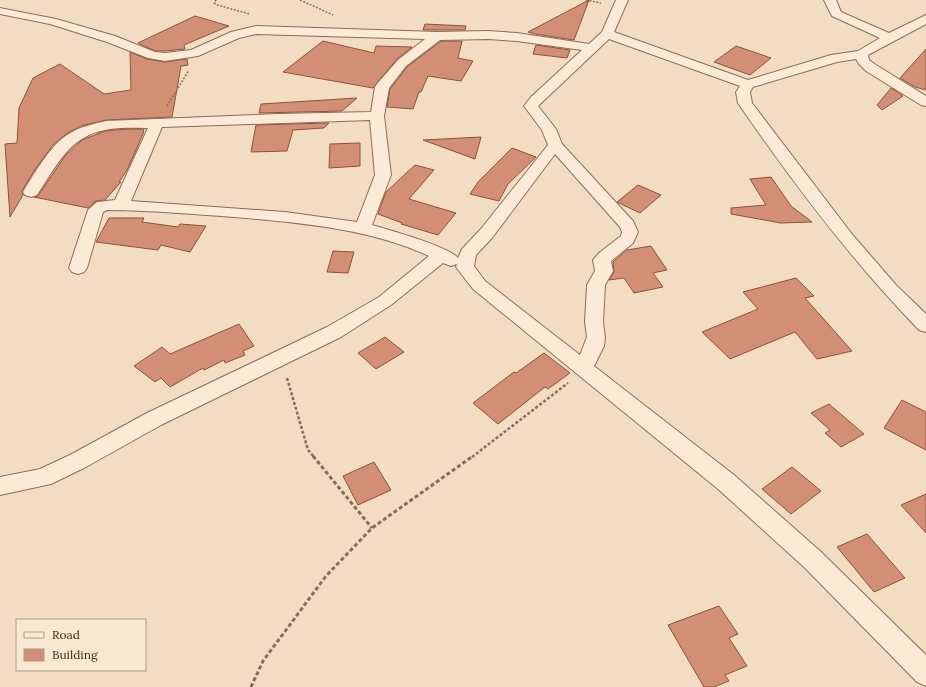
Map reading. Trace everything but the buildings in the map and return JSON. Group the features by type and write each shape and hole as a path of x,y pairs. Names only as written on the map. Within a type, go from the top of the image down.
{"street":[{"path":"584,369 594,346 596,337 594,322 596,285 604,272 602,260 607,254 629,237 630,232 627,225 555,145 554,136 536,115 531,106 607,34 622,0"},
{"path":"830,0 836,14 889,38"},
{"path":"0,11 52,21 111,39 152,55 165,58 194,53 235,35 252,31 437,36 488,35 517,37 591,48"},
{"path":"607,34 748,84 835,58 862,54 889,38 926,20"},
{"path":"364,227 383,175 377,116 382,87 402,63 437,36"},
{"path":"862,54 863,61 871,68 926,102"},
{"path":"748,84 743,92 745,103 844,237 926,325"},
{"path":"31,192 38,179 70,138 106,124 377,116"},
{"path":"121,205 157,123"},
{"path":"465,267 468,253 486,234 555,145"},
{"path":"78,268 96,210 103,205 286,216 364,227 406,239 442,255 465,267 479,284 726,482 812,559 926,673"},
{"path":"0,486 43,478 78,461 154,419 334,332 385,301 442,255"}],"path":[{"path":"216,0 214,3 217,5 258,17 252,31"},
{"path":"300,0 332,13 344,33"},
{"path":"157,123 191,68 214,45"},
{"path":"282,358 308,450 372,528"},
{"path":"251,687 263,661 326,576 372,528 535,409 584,369"}]}
